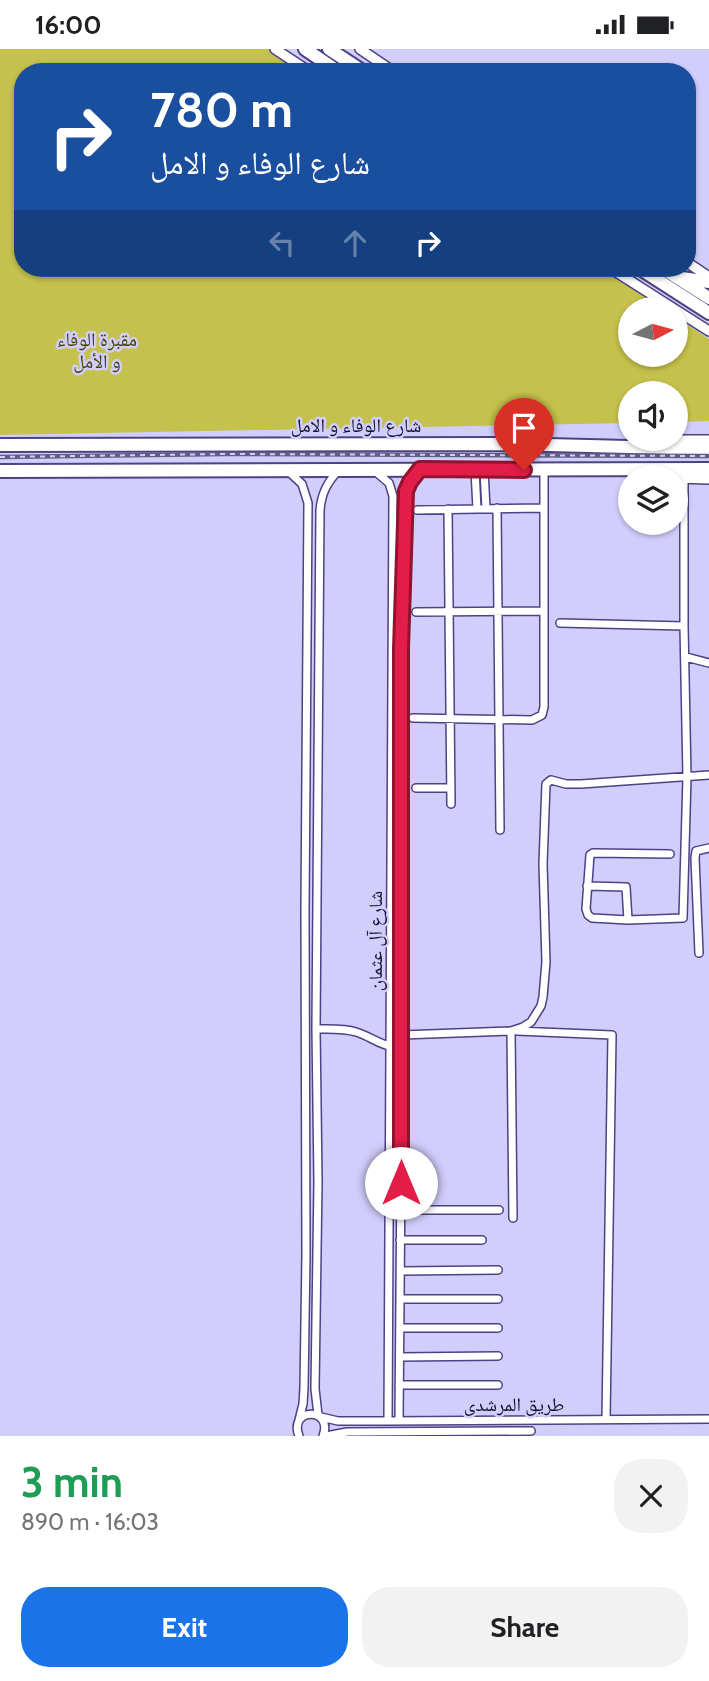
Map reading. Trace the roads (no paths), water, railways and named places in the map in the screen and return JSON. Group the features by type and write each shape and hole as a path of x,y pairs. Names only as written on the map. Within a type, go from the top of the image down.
{"main road":[{"path":"305,49 326,63"},
{"path":"329,49 350,63"},
{"path":"653,277 709,313"},
{"path":"676,277 709,279"},
{"path":"676,277 709,298"},
{"name":"شارع الوفاء و الامل","path":"0,445 503,444 618,446"},
{"path":"688,448 709,449"},
{"path":"0,471 618,468"},
{"path":"688,469 709,469"}],"street":[{"path":"275,49 296,63"},
{"path":"360,49 381,63"},
{"path":"624,277 709,331"},
{"name":"شارع الوفاء و الامل","path":"688,440 709,440"},
{"path":"372,469 386,479 393,491 406,491 420,469"},
{"path":"288,470 298,479 307,496 306,1255 304,1388 297,1428 299,1436"},
{"path":"325,1436 315,1389 319,524 322,497 330,480 340,470"},
{"path":"479,470 486,509"},
{"path":"477,509 479,470"},
{"path":"413,719 532,720 539,717 543,711 544,470"},
{"path":"688,478 709,479"},
{"name":"شارع آل عثمان","path":"388,1421 393,491"},
{"name":"شارع آل عثمان","path":"399,1421 401,649 406,491"},
{"path":"307,496 314,492 322,497"},
{"path":"476,492 485,492"},
{"path":"417,510 544,508"},
{"path":"448,509 451,804"},
{"path":"497,509 500,830"},
{"path":"680,535 687,777 683,918"},
{"path":"416,613 544,611"},
{"path":"560,623 684,626"},
{"path":"685,657 709,663"},
{"path":"513,1031 531,1022 543,997 546,962 543,864 547,783 551,780 581,784 709,775"},
{"path":"416,788 451,788"},
{"path":"699,953 696,851 709,848"},
{"path":"670,854 593,853 589,858 587,915 592,918 628,920 698,919"},
{"path":"587,886 626,887 628,920"},
{"path":"305,909 317,910"},
{"path":"316,1029 349,1030 391,1047 402,1047"},
{"path":"402,1035 513,1031 612,1035 606,1419"},
{"path":"513,1031 513,1218"},
{"path":"401,1210 499,1210"},
{"path":"400,1240 482,1240"},
{"path":"400,1271 498,1271"},
{"path":"400,1299 498,1299"},
{"path":"400,1328 498,1328"},
{"path":"400,1357 498,1356"},
{"path":"400,1385 498,1385"},
{"path":"388,1398 395,1403 400,1399"},
{"path":"299,1420 307,1414 319,1416"},
{"name":"طريق المرشدى","path":"319,1416 338,1420 388,1421 709,1419"},
{"name":"طريق المرشدى","path":"325,1436 347,1432 531,1431"}],"railway":[{"path":"0,457 226,454 709,456"}],"park label":[{"name":"مقبرة الوفاء و الأمل","path":"97,350"}]}
